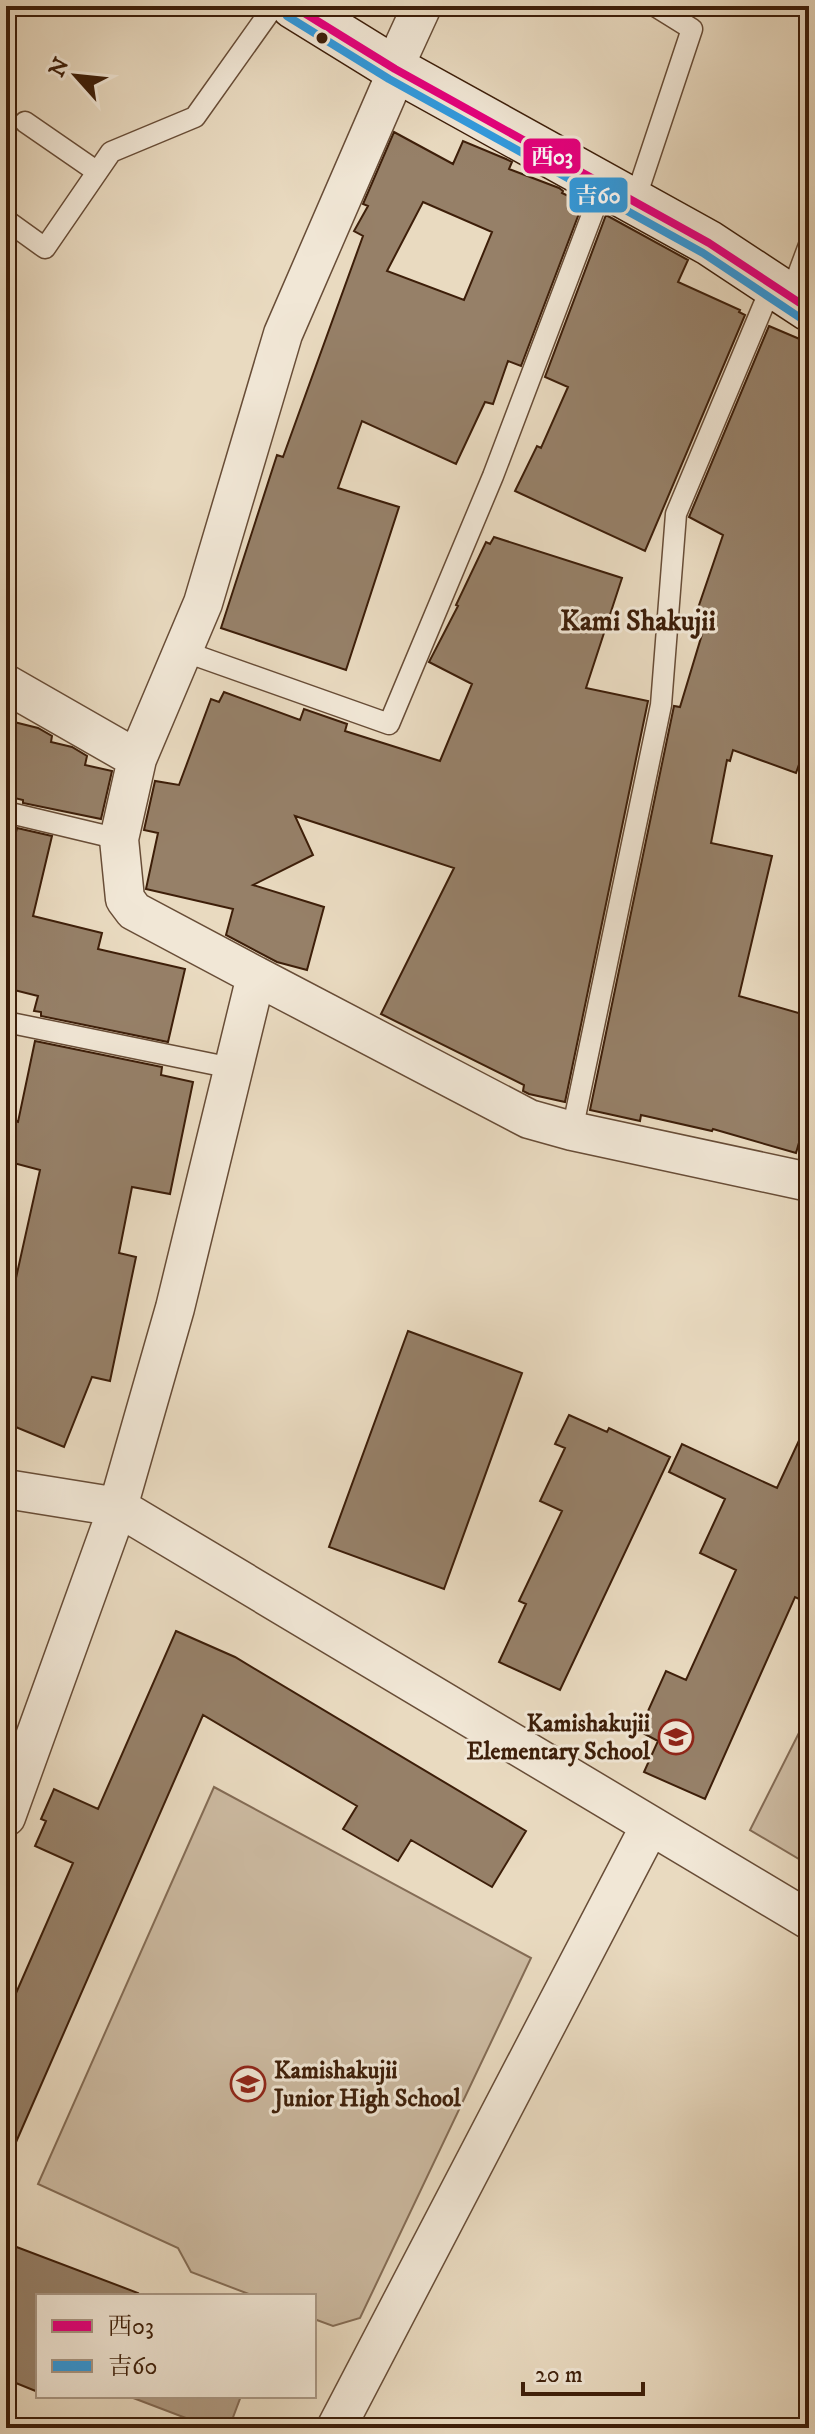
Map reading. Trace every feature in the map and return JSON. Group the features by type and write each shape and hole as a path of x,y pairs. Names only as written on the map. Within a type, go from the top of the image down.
{"street":[{"path":"293,6 395,69 709,243 790,297"},
{"path":"422,6 283,334 203,603 137,759 119,839 125,899 134,911 529,1119 809,1182"},
{"path":"6,684 137,759"},
{"path":"6,1817 17,1749 118,1507 175,1308 256,976"},
{"path":"6,1489 118,1507 809,1920"},
{"path":"336,2428 650,1826"}],"lane":[{"path":"6,220 45,248 111,152 195,117 274,6"},
{"path":"183,651 389,724 493,476 692,29 655,6"},
{"path":"25,122 96,171"},
{"path":"572,1131 661,705 676,514 790,297 809,245"},
{"path":"6,812 119,839"},
{"path":"6,1022 232,1068"}],"shaded area":[{"path":"809,1713 809,1865 750,1830"},
{"path":"214,1787 531,1958 360,2318 333,2326 316,2320 316,2294 249,2294 191,2272 178,2248 38,2184"},
{"path":"133,2398 240,2398 229,2428 212,2428"}],"building":[{"path":"394,132 453,164 463,141 512,162 509,169 559,188 562,193 583,203 521,366 508,361 493,404 485,402 456,464 362,421 338,488 399,507 346,670 221,628 277,455 283,457 363,236 354,231 368,206 363,204","holes":["423,202 492,232 464,300 387,271"]},
{"path":"606,215 688,260 678,282 745,315 645,551 515,491 537,446 541,448 568,387 545,377"},
{"path":"769,326 809,343 809,736 796,773 733,750 730,761 727,760 711,843 772,856 739,996 809,1016 809,1108 796,1153 713,1129 641,1115 640,1121 590,1110 674,706 680,707 706,621 695,617 723,535 689,517"},
{"path":"494,537 622,578 586,688 648,701 565,1102 529,1094 523,1091 524,1085 381,1014 454,868 295,816 313,855 253,885 324,907 307,970 277,962 226,935 233,909 146,889 158,833 144,830 155,781 179,785 211,699 219,702 224,692 300,720 304,709 347,724 345,731 440,761 472,684 429,662 486,542 490,544"},
{"path":"6,720 38,728 52,736 51,742 72,747 87,756 85,765 112,771 101,819 23,803 23,800 6,796"},
{"path":"17,828 52,836 33,916 102,933 98,949 185,969 168,1042 41,1016 41,1012 34,1011 38,996 6,988 6,873"},
{"path":"35,1041 162,1067 161,1075 193,1082 170,1194 132,1187 119,1253 136,1257 110,1381 92,1377 64,1447 6,1423 6,1323 40,1170 6,1161 6,1147 13,1120 18,1122"},
{"path":"408,1331 522,1373 444,1589 329,1547"},
{"path":"569,1415 607,1432 609,1428 670,1457 560,1690 499,1662 526,1604 519,1601 562,1511 540,1501 565,1448 555,1444"},
{"path":"809,1419 809,1577 799,1599 795,1597 705,1799 644,1772 658,1741 639,1731 666,1671 686,1680 736,1570 700,1553 725,1499 669,1472 682,1444 777,1488"},
{"path":"176,1631 235,1657 526,1831 492,1887 411,1840 398,1861 343,1829 357,1806 203,1715 6,2165 6,2016 73,1863 35,1846 46,1821 41,1819 54,1789 98,1809"},
{"path":"6,2243 138,2293 36,2294 36,2391 6,2379"}],"transit line":[{"name":"西03","path":"293,6 395,69 709,243 809,309"},
{"name":"吉60","path":"287,16 389,79 703,253 802,319"}],"place":[{"name":"Kamishakujii Elementary School","path":"676,1737"},
{"name":"Kamishakujii Junior High School","path":"248,2084"}],"district":[{"name":"Kami Shakujii","path":"638,620"}]}
